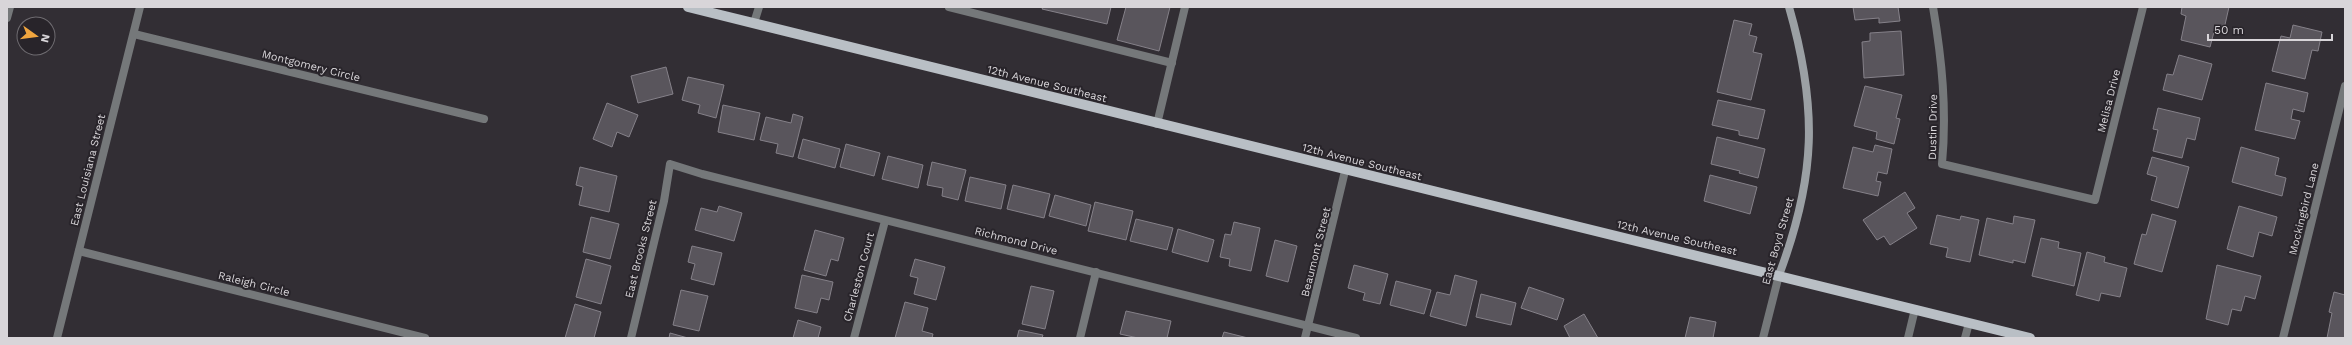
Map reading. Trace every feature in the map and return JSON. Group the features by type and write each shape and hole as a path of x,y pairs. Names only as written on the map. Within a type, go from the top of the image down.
{"main road":[{"name":"12th Avenue Southeast","path":"692,7 1345,171 1779,275 2030,338"}],"street":[{"path":"7,18 10,7"},
{"name":"East Louisiana Street","path":"57,338 140,7"},
{"path":"754,23 759,7"},
{"path":"949,7 1172,63"},
{"path":"1157,124 1185,7"},
{"name":"East Boyd Street","path":"1763,338 1779,275 1798,217 1810,155 1810,123 1802,57 1789,7"},
{"name":"Dustin Drive","path":"1933,7 1944,84 1945,134 1942,164 2095,200"},
{"name":"Melisa Drive","path":"2095,200 2143,7"},
{"name":"Montgomery Circle","path":"134,34 484,119"},
{"name":"Mockingbird Lane","path":"2283,338 2345,86"},
{"name":"Richmond Drive","path":"670,164 702,174 885,221 1096,272 1356,338"},
{"name":"East Brooks Street","path":"631,338 664,201 670,164"},
{"name":"Beaumont Street","path":"1305,338 1345,171"},
{"name":"Charleston Court","path":"854,338 885,221"},
{"name":"Raleigh Circle","path":"78,251 424,338"},
{"path":"1080,338 1096,272"},
{"path":"1908,338 1915,309"},
{"path":"1965,338 1969,323"}],"building":[{"path":"1043,7 1111,7 1107,24 1042,9"},
{"path":"1126,7 1170,7 1159,51 1117,40"},
{"path":"1853,7 1898,7 1900,21 1879,23 1879,18 1855,20"},
{"path":"2182,7 2229,7 2224,29 2215,28 2210,47 2181,40 2186,16 2181,14"},
{"path":"1734,20 1752,24 1749,35 1757,37 1753,52 1762,54 1751,100 1717,92"},
{"path":"2293,25 2322,32 2318,51 2312,50 2305,79 2272,71 2281,36 2290,38"},
{"path":"1901,31 1904,75 1864,78 1862,42 1870,41 1870,33"},
{"path":"2179,55 2212,64 2202,100 2163,90 2167,74 2173,75"},
{"path":"666,67 673,94 638,103 631,76"},
{"path":"688,77 724,85 716,118 698,113 700,105 682,100"},
{"path":"2266,83 2308,93 2304,112 2293,109 2291,119 2300,121 2295,139 2255,130"},
{"path":"1865,86 1902,95 1896,118 1900,119 1894,144 1876,139 1877,132 1854,126"},
{"path":"1718,100 1765,110 1758,139 1739,135 1739,131 1712,125"},
{"path":"607,103 638,115 629,137 617,132 612,147 593,139"},
{"path":"723,105 760,113 754,140 718,132"},
{"path":"2158,108 2200,118 2195,140 2187,138 2182,158 2153,151 2158,130 2153,129"},
{"path":"793,114 803,117 793,157 776,153 778,144 760,140 766,117 791,123"},
{"path":"1717,137 1765,149 1758,178 1739,173 1740,171 1711,164"},
{"path":"803,139 840,149 835,168 798,158"},
{"path":"846,144 880,153 874,176 840,167"},
{"path":"1875,145 1892,149 1887,174 1878,172 1876,181 1881,182 1878,196 1843,188 1853,147 1873,152"},
{"path":"2241,147 2279,158 2275,175 2286,178 2282,196 2232,182"},
{"path":"888,156 923,165 918,188 882,179"},
{"path":"2152,157 2189,167 2178,208 2151,200 2157,177 2147,174"},
{"path":"932,162 966,170 958,200 942,196 943,188 927,185"},
{"path":"580,167 617,176 609,212 579,205 583,187 576,185"},
{"path":"1710,175 1757,187 1750,214 1704,201"},
{"path":"970,177 1006,185 1001,209 965,201"},
{"path":"1013,185 1050,194 1044,218 1007,209"},
{"path":"1905,192 1915,208 1907,213 1917,228 1890,245 1884,236 1877,240 1863,220"},
{"path":"1055,195 1091,205 1086,226 1049,216"},
{"path":"1095,202 1133,211 1126,240 1088,231"},
{"path":"719,206 742,213 734,241 695,230 701,208 717,212"},
{"path":"2239,206 2277,217 2272,236 2259,232 2253,257 2227,249"},
{"path":"2152,214 2176,221 2162,272 2134,264 2142,234 2146,235"},
{"path":"1937,215 1960,220 1961,216 1979,220 1970,262 1946,257 1948,248 1930,244"},
{"path":"2014,216 2035,220 2025,263 2013,260 2013,263 1979,255 1987,218 2013,224"},
{"path":"591,217 619,224 610,259 583,252"},
{"path":"1136,219 1173,228 1167,250 1130,241"},
{"path":"1234,222 1260,228 1251,271 1229,266 1230,259 1220,257 1225,234 1231,235"},
{"path":"1178,229 1214,240 1208,262 1172,252"},
{"path":"815,230 844,238 838,261 831,259 826,276 804,270"},
{"path":"2041,238 2059,242 2058,248 2081,253 2074,286 2032,276"},
{"path":"1275,240 1297,246 1288,282 1266,276"},
{"path":"692,246 722,253 714,285 691,279 695,264 688,262"},
{"path":"2087,252 2105,257 2104,262 2127,268 2120,297 2101,293 2099,301 2076,295"},
{"path":"586,259 611,266 601,304 576,297"},
{"path":"915,259 945,267 936,300 914,294 918,278 910,276"},
{"path":"1354,265 1388,274 1380,304 1363,300 1365,293 1348,288"},
{"path":"2217,265 2261,276 2255,299 2245,296 2241,311 2232,309 2228,325 2206,319"},
{"path":"802,275 833,282 829,300 821,298 817,313 795,308"},
{"path":"1455,275 1477,281 1466,326 1430,316 1437,292 1450,295"},
{"path":"1396,281 1431,290 1424,314 1390,305"},
{"path":"1031,286 1054,291 1045,329 1022,324"},
{"path":"1529,287 1564,299 1557,320 1521,308"},
{"path":"681,290 708,296 699,331 673,325"},
{"path":"2334,292 2345,295 2345,338 2327,338 2332,313 2329,312"},
{"path":"1481,294 1516,303 1511,325 1476,317"},
{"path":"905,302 928,308 922,331 933,334 932,338 895,338"},
{"path":"575,304 601,312 594,338 565,338"},
{"path":"1126,311 1171,321 1167,338 1138,338 1120,334"},
{"path":"1584,314 1598,338 1570,338 1564,326"},
{"path":"1690,317 1716,322 1713,338 1685,338"},
{"path":"798,320 821,327 818,338 793,338"},
{"path":"1019,330 1043,335 1042,338 1017,338"},
{"path":"1224,332 1248,338 1222,338"},
{"path":"670,333 688,338 669,338"}]}
